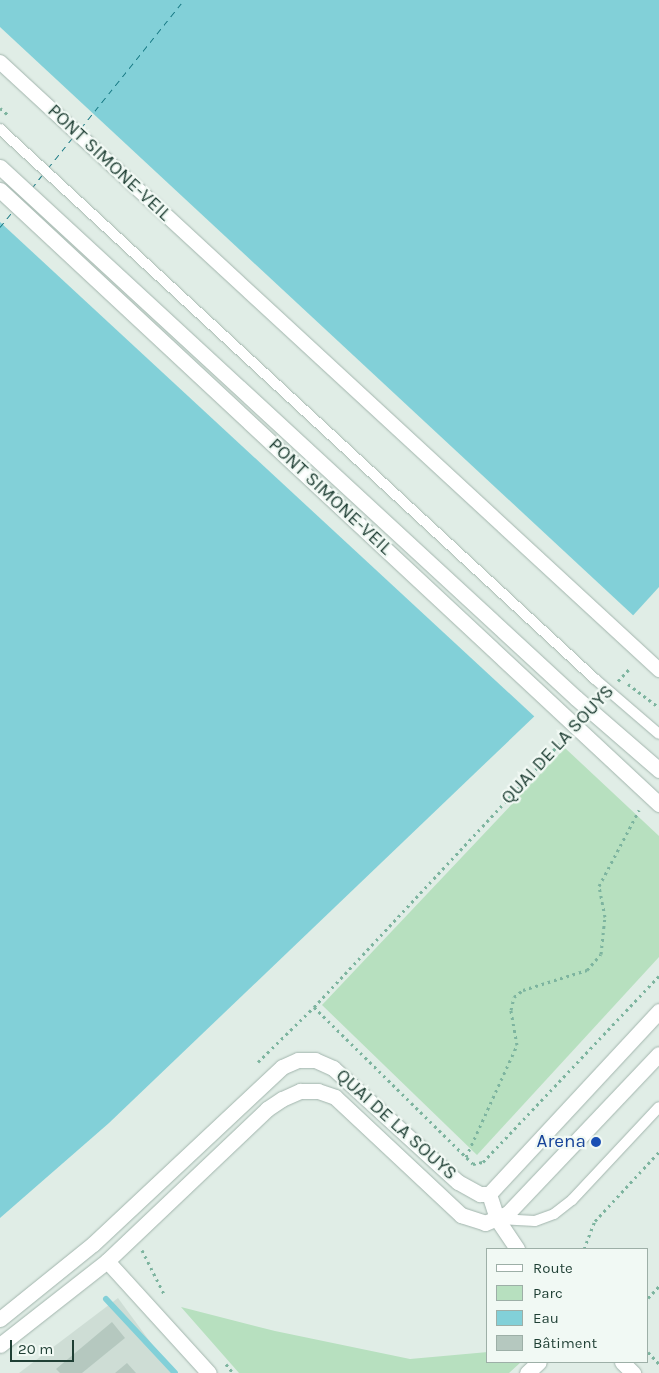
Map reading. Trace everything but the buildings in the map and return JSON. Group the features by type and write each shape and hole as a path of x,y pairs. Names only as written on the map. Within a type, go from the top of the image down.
{"main road":[{"name":"PONT SIMONE-VEIL","path":"0,167 562,685 659,770"},
{"name":"PONT SIMONE-VEIL","path":"0,190 659,804"},
{"path":"516,1248 497,1219 489,1194 659,1011"},
{"path":"497,1219 508,1213 546,1176 659,1054"},
{"name":"QUAI DE LA SOUYS","path":"0,1318 93,1244 256,1088 282,1067 298,1060 315,1060 333,1068 458,1182 480,1194 489,1194"},
{"name":"QUAI DE LA SOUYS","path":"0,1345 107,1261 267,1109 300,1092 318,1090 335,1097 461,1215 473,1222 497,1219"},
{"path":"107,1261 209,1373"},
{"path":"527,1373 538,1363"},
{"path":"623,1363 633,1373"}],"street":[{"name":"PONT SIMONE-VEIL","path":"0,62 659,670"}],"lane":[{"path":"0,128 595,679 659,734"},
{"path":"497,1219 535,1221 554,1214 572,1200 659,1107"}],"path":[{"name":"QUAI DE LA SOUYS","path":"612,688 632,666"},
{"name":"QUAI DE LA SOUYS","path":"466,1157 314,1007 572,731"},
{"path":"640,807 599,886 605,917 601,954 587,970 523,990 514,997 511,1010 517,1045 466,1157 473,1164 483,1162 659,976"},
{"path":"584,1248 595,1221 659,1152"},
{"path":"133,1238 167,1300"},
{"path":"649,1297 659,1286"},
{"path":"649,1353 659,1364"},
{"path":"221,1359 233,1373"}],"shaded area":[{"path":"118,1298 173,1373 19,1373"}],"green space":[{"path":"565,748 659,836 659,957 477,1155 322,1005"},
{"path":"181,1307 275,1331 410,1359 487,1352 487,1363 520,1363 509,1373 239,1373"}],"water":[{"path":"0,0 659,0 659,587 586,667 109,1123 0,1218"}],"pier":[{"path":"0,27 636,618 536,718 0,222"}],"waterway":[{"path":"106,1299 175,1373"}],"ferry route":[{"path":"81,128 184,0"},
{"path":"48,168 72,138"},
{"path":"32,188 42,175"},
{"path":"0,227 12,212"}],"place":[{"name":"Arena","path":"596,1142"}]}
